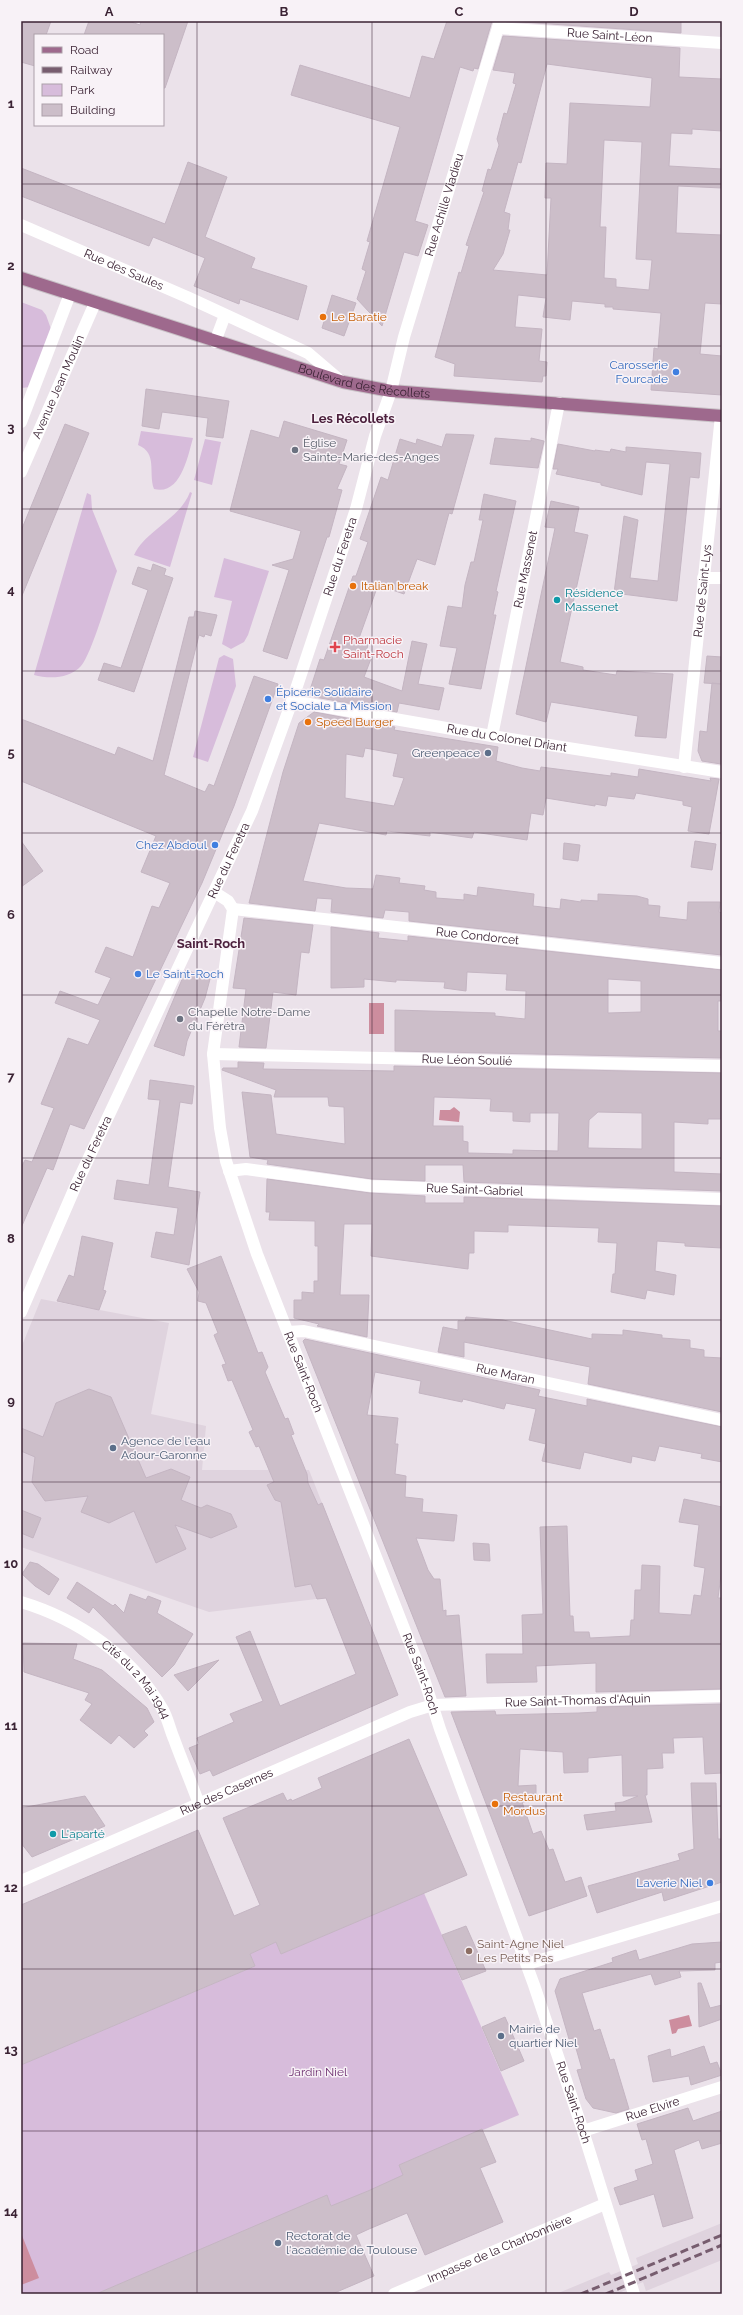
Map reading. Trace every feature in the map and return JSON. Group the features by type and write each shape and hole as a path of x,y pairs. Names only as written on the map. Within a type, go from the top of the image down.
{"main road":[{"name":"Boulevard des Récollets","path":"21,278 215,342 343,382 391,391 721,416"}],"street":[{"name":"Rue Saint-Léon","path":"499,25 722,43"},
{"name":"Rue Achille Viadieu","path":"391,391 404,337 499,25"},
{"name":"Rue des Saules","path":"21,225 308,353 343,382"},
{"name":"Avenue Jean Moulin","path":"21,422 70,294"},
{"name":"Avenue Jean Moulin","path":"21,472 95,303"},
{"path":"215,342 225,315"},
{"name":"Rue du Feretra","path":"21,1312 76,1185 252,811 292,701 356,508 375,436 391,391"},
{"name":"Rue Massenet","path":"492,736 559,403"},
{"name":"Rue de Saint-Lys","path":"684,767 721,416"},
{"path":"703,578 722,578"},
{"name":"Rue du Colonel Driant","path":"292,701 492,736 722,772"},
{"path":"214,892 228,901 233,909"},
{"name":"Rue Condorcet","path":"233,909 722,963"},
{"name":"Rue Saint-Roch","path":"233,909 213,1054 220,1128 229,1172 257,1254 433,1705 440,1729 527,1964 583,2131 634,2294"},
{"name":"Rue Léon Soulié","path":"213,1054 722,1066"},
{"name":"Rue Saint-Gabriel","path":"229,1172 246,1169 371,1186 722,1199"},
{"name":"Rue Maran","path":"288,1332 304,1331 722,1420"},
{"name":"Cité du 2 Mai 1944","path":"21,1602 57,1615 87,1631 115,1652 141,1678 163,1711 199,1804"},
{"name":"Rue Saint-Thomas d'Aquin","path":"433,1705 722,1696"},
{"name":"Rue des Casernes","path":"21,1881 410,1712 433,1705"},
{"path":"527,1964 722,1906"},
{"name":"Rue Elvire","path":"583,2131 722,2087"},
{"name":"Impasse de la Charbonnière","path":"394,2294 605,2204"}],"shaded area":[{"path":"369,1003 384,1003 384,1034 369,1034"},
{"path":"454,1107 460,1112 459,1122 439,1120 440,1110 450,1110"},
{"name":"Agence de l'eau Adour-Garonne","path":"41,1299 169,1323 151,1414 206,1426 202,1470 309,1470 358,1594 209,1612 21,1547 21,1348"},
{"path":"689,2015 692,2026 678,2029 676,2033 672,2034 669,2020"},
{"path":"722,2223 722,2260 646,2291 643,2282 617,2294 556,2294 609,2272 611,2275 638,2264 636,2258"},
{"path":"21,2233 39,2278 21,2285"}],"green space":[{"path":"21,302 42,310 46,315 51,329 31,387 21,388"},
{"path":"141,431 193,438 182,472 171,486 163,490 154,489 152,483 150,458 148,453 138,445"},
{"path":"205,439 221,442 212,485 194,480"},
{"path":"190,492 192,493 170,567 134,555 146,538 179,510"},
{"path":"87,493 91,495 92,509 117,571 90,649 81,666 65,676 46,677 34,675"},
{"path":"224,558 269,571 248,635 244,642 231,649 222,644 232,601 214,597"},
{"path":"224,655 233,659 236,686 208,762 193,757 219,658"},
{"name":"Jardin Niel","path":"424,1893 519,2115 399,2165 404,2176 332,2207 327,2196 96,2294 21,2294 21,2065 255,1966 250,1954 276,1942 281,1954"}],"building":[{"path":"21,21 51,21 46,34 34,34 34,66 21,62"},
{"path":"89,21 128,21 140,25 141,21 188,21 165,88 164,34 84,34"},
{"path":"447,21 492,21 478,69 474,68 473,71 460,67 415,221 428,225 418,256 404,252 382,326 357,299 366,271 362,269 370,242 367,241 400,127 291,95 300,65 410,98 422,56 434,59"},
{"path":"507,21 681,21 681,33"},
{"path":"503,36 680,48 679,77 722,79 722,131 692,129 692,134 671,133 669,166 722,169 722,188 678,186 676,233 722,235 722,304 705,303 700,354 722,356 722,395 651,390 654,348 658,349 661,313 613,309 613,307 605,307 605,304 572,301 570,320 543,317 546,298 518,295 515,327 542,329 539,361 547,362 546,376 543,376 542,382 454,376 455,364 435,357 459,272 461,273 469,246 466,245 484,192 482,191 488,169 491,170 499,145 497,139 504,113 507,114 516,84 513,83 515,73 493,70","holes":["547,64 652,78 650,107 570,103 567,164 546,163 545,198 551,198 547,275 493,270 503,254 510,230 508,230 510,214 504,212 518,162 521,163","604,140 642,142 636,259 652,260 649,290 616,287 616,279 604,278 606,227 600,227"]},
{"path":"188,162 227,177 205,237 255,258 251,268 307,286 298,320 240,299 239,304 194,286 205,258 153,237 149,246 21,196 21,168 165,224"},
{"path":"332,295 356,303 344,336 322,328"},
{"path":"146,389 229,401 223,438 206,436 208,418 162,412 159,429 142,426"},
{"path":"284,421 347,440 339,464 347,466 337,489 342,490 329,537 327,537 287,659 263,651 289,570 272,565 293,559 301,531 230,511 251,430 279,438"},
{"path":"65,424 89,433 21,598 21,531"},
{"path":"446,434 474,435 452,514 449,513 435,565 417,559 404,594 378,585 358,641 368,645 366,652 372,656 364,677 402,691 412,641 427,644 418,684 444,688 439,710 399,703 397,712 315,697 309,693 320,659 324,660 353,576 356,576 368,542 360,539 381,477 388,480 400,439 416,444 417,439 442,447"},
{"path":"495,438 531,441 531,438 544,441 538,468 490,464"},
{"path":"558,444 595,451 610,452 611,449 626,452 626,447 701,453 699,478 690,477 677,601 614,593 624,516 638,520 630,578 658,581 670,464 646,462 642,495 601,485 601,483 556,474 558,469 553,469"},
{"path":"484,494 516,501 496,591 498,592 493,615 496,615 481,689 449,684 457,648 440,646 448,606 462,608 465,585 471,562 474,562 483,520 479,520"},
{"name":"Résidence Massenet","path":"551,501 579,507 574,532 588,535 560,662 583,667 583,670 616,675 617,671 673,674 666,738 635,736 638,716 551,702 546,722 516,714 555,528 545,527"},
{"path":"153,564 166,569 164,575 173,578 134,692 98,680 104,663 121,668 148,590 132,584 138,567 151,571"},
{"path":"195,611 217,615 211,636 205,634 204,637 199,635 164,775 205,792 209,784 214,786 254,676 278,684 234,806 202,883 84,1129 70,1124 53,1170 47,1168 21,1228 21,1168 25,1160 32,1162 54,1108 41,1104 68,1038 88,1045 100,1020 55,1003 60,991 98,1005 111,978 95,972 106,947 133,957 152,906 159,908 170,883 141,872 156,836 21,781 21,719 115,755 118,747 153,761 189,617 194,617"},
{"path":"707,656 722,657 722,684 704,683"},
{"path":"712,683 722,684 721,764 702,761 698,751 700,731 707,732"},
{"path":"314,712 395,727 394,730 498,747 496,761 540,771 541,767 611,776 611,773 638,777 639,769 711,781 710,778 719,779 709,834 688,831 692,807 683,805 683,801 636,793 634,799 608,796 606,806 595,804 595,806 546,798 543,815 531,813 527,840 474,832 472,838 430,832 430,836 387,831 386,835 319,823 303,881 346,888 373,889 376,875 400,878 399,883 425,886 424,890 436,892 436,898 464,900 464,894 477,896 478,887 534,894 533,906 560,909 561,899 581,902 581,900 598,901 598,894 637,896 648,899 648,905 660,906 659,917 687,920 688,902 720,902 719,912 722,913 722,955 409,921 409,912 385,910 383,918 331,912 332,899 317,898 315,911 249,903 283,772 299,723","holes":["365,748 398,754 393,776 404,778 394,806 345,798 346,754 363,757"]},
{"path":"21,841 43,871 21,887"},
{"path":"695,841 716,844 712,870 691,867"},
{"path":"564,843 580,845 578,861 563,859"},
{"path":"244,918 313,925 309,953 301,952 296,995 273,992 266,1048 239,1047 246,989 233,988"},
{"path":"331,927 379,933 378,938 408,941 408,936 722,970 721,1001 718,1001 718,1031 722,1031 722,1058 395,1051 395,1010 495,1013 495,1016 525,1019 526,991 506,990 507,974 467,972 466,991 444,988 445,982 396,980 396,982 364,979 364,987 331,988","holes":["608,979 641,981 641,1012 608,1013"]},
{"name":"Chapelle Notre-Dame du Férétra","path":"186,970 210,979 205,998 187,1041 184,1056 154,1046"},
{"path":"238,1062 264,1063 263,1069 394,1071 394,1066 722,1073 722,1119 708,1119 708,1124 674,1122 674,1172 722,1174 722,1191 464,1182 463,1165 425,1165 425,1181 372,1179 267,1164 268,1160 250,1157 242,1092 271,1095 276,1134 345,1144 344,1107 329,1106 328,1097 274,1097 276,1090 222,1070 223,1068 238,1068","holes":["434,1097 491,1099 490,1111 513,1112 513,1121 530,1122 530,1113 559,1113 558,1151 513,1150 513,1154 468,1153 468,1142 463,1141 463,1126 433,1126","598,1112 642,1113 642,1149 588,1148 589,1120"]},
{"path":"150,1080 194,1086 192,1104 180,1102 168,1187 200,1192 189,1265 151,1257 156,1232 174,1235 178,1208 114,1199 117,1180 149,1185 160,1100 148,1099"},
{"path":"267,1179 370,1193 425,1196 425,1203 464,1203 464,1197 722,1206 722,1248 685,1246 685,1243 657,1241 655,1271 676,1275 674,1295 647,1290 645,1299 611,1292 613,1274 615,1274 617,1243 598,1242 599,1228 508,1225 508,1232 474,1231 474,1253 469,1253 468,1269 371,1256 372,1224 344,1224 340,1295 369,1295 367,1337 317,1326 319,1324 294,1318 294,1300 302,1300 302,1292 314,1293 314,1281 318,1281 318,1246 315,1246 315,1221 269,1220 270,1212 266,1212"},
{"path":"82,1236 113,1243 103,1290 106,1291 99,1310 57,1301 69,1275 74,1277"},
{"path":"221,1256 258,1353 262,1352 268,1367 265,1372 285,1419 288,1418 294,1434 291,1435 307,1474 308,1483 318,1505 322,1503 398,1695 213,1776 210,1770 200,1774 189,1748 199,1744 197,1738 234,1722 230,1714 263,1701 236,1637 250,1631 280,1706 356,1674 326,1598 317,1599 311,1584 295,1587 281,1502 275,1500 267,1485 274,1482 259,1446 256,1447 249,1432 253,1430 232,1380 228,1381 222,1365 226,1364 214,1335 218,1333 206,1303 198,1301 199,1292 187,1269"},
{"path":"466,1317 503,1320 592,1339 592,1334 623,1335 623,1330 662,1335 662,1338 690,1340 690,1348 704,1350 704,1357 722,1358 722,1412 588,1384 590,1367 464,1342 464,1357 438,1352 443,1327 458,1330 458,1321 465,1321"},
{"path":"305,1339 540,1390 538,1396 587,1406 587,1399 722,1427 722,1462 701,1458 702,1454 659,1446 655,1461 632,1456 631,1463 584,1452 580,1469 542,1461 546,1444 529,1440 536,1409 506,1403 504,1409 463,1399 462,1402 419,1393 421,1381 375,1372 367,1415 398,1418 395,1444 398,1444 395,1474 406,1476 405,1497 423,1499 422,1512 457,1515 454,1541 416,1538 428,1570 434,1579 440,1579 443,1611 446,1610 446,1616 459,1615 466,1696 445,1697 303,1341"},
{"path":"89,1389 111,1397 146,1478 171,1469 190,1477 181,1500 201,1508 207,1505 231,1514 237,1527 211,1538 175,1525 186,1549 156,1563 134,1511 109,1523 81,1512 88,1496 45,1501 32,1482 35,1457 21,1451 21,1428 43,1437 56,1403"},
{"path":"684,1499 722,1507 722,1567 718,1598 722,1598 722,1689 596,1692 596,1663 536,1666 537,1682 487,1683 486,1654 523,1654 522,1615 543,1614 540,1527 567,1526 570,1616 573,1616 574,1632 589,1632 590,1638 630,1636 631,1620 634,1620 635,1590 641,1590 642,1565 660,1566 659,1613 691,1615 694,1595 701,1596 705,1568 694,1566 699,1525 679,1522"},
{"path":"21,1510 41,1518 33,1538 21,1533"},
{"path":"473,1543 489,1544 490,1561 474,1560"},
{"path":"30,1562 38,1564 59,1579 49,1595 35,1586 22,1574"},
{"path":"77,1582 113,1606 115,1604 124,1613 130,1594 146,1600 148,1596 161,1601 157,1613 193,1634 174,1665 162,1677 93,1607 89,1613 67,1598"},
{"path":"23,1643 77,1644 73,1659 102,1670 147,1708 154,1722 144,1731 148,1735 134,1748 119,1735 111,1744 80,1720 92,1704 85,1700 89,1693 24,1672"},
{"path":"219,1660 188,1691 174,1675"},
{"path":"722,1704 722,1773 705,1774 703,1737 673,1738 674,1753 662,1753 663,1768 647,1769 647,1795 645,1795 652,1822 587,1830 584,1815 616,1811 615,1803 623,1802 638,1796 623,1796 622,1755 588,1758 588,1772 564,1773 563,1752 520,1749 518,1786 536,1785 536,1801 522,1802 533,1834 541,1831 549,1850 553,1849 565,1882 581,1877 587,1896 529,1916 451,1712 495,1711 496,1715 579,1713 597,1712 597,1707"},
{"path":"409,1739 467,1875 281,1954 276,1942 250,1954 255,1966 21,2065 21,1905 198,1830 234,1916 260,1905 223,1818 283,1793 287,1801 291,1799 292,1801 322,1788 318,1778"},
{"path":"691,1783 716,1783 718,1839 722,1839 722,1882 664,1901 662,1892 597,1913 588,1886 680,1860 678,1854 694,1849"},
{"name":"L'aparté","path":"85,1796 105,1826 32,1857 21,1843 21,1808"},
{"path":"466,1926 486,1971 462,1980 442,1935"},
{"path":"722,1942 722,1962 715,1963 715,1970 679,1971 681,1977 655,1985 651,1974 582,1993 594,2031 600,2029 610,2060 614,2059 629,2109 616,2113 593,2108 586,2099 577,2070 582,2069 573,2038 569,2039 555,1991 560,1979 613,1962 612,1958 636,1950 639,1960 692,1944"},
{"path":"698,1983 701,1983 710,2008 722,2005 722,2019 699,2027"},
{"path":"505,2017 524,2061 501,2071 482,2027"},
{"path":"704,2046 710,2064 717,2062 722,2075 691,2085 689,2076 653,2082 648,2056 670,2049 671,2057"},
{"path":"688,2108 693,2121 722,2111 722,2143 702,2149 699,2140 674,2150 693,2218 663,2227 654,2194 620,2205 614,2188 638,2180 635,2170 653,2164 646,2139 642,2140 637,2124"},
{"path":"482,2129 496,2162 480,2168 503,2222 425,2255 407,2213 369,2229 356,2235 374,2276 332,2294 96,2294 327,2195 331,2206 368,2191 403,2175 399,2165"}],"railway":[{"path":"581,2294 722,2235"},
{"path":"606,2294 722,2245"}],"place":[{"name":"Le Baratie","path":"323,317"},
{"name":"Carosserie Fourcade","path":"676,372"},
{"name":"Église Sainte-Marie-des-Anges","path":"295,450"},
{"name":"Italian break","path":"353,586"},
{"name":"Résidence Massenet","path":"557,600"},
{"name":"Pharmacie Saint-Roch","path":"335,647"},
{"name":"Épicerie Solidaire et Sociale La Mission","path":"268,699"},
{"name":"Speed Burger","path":"308,722"},
{"name":"Greenpeace","path":"488,753"},
{"name":"Chez Abdoul","path":"215,845"},
{"name":"Le Saint-Roch","path":"138,974"},
{"name":"Chapelle Notre-Dame du Férétra","path":"180,1019"},
{"name":"Agence de l'eau Adour-Garonne","path":"113,1448"},
{"name":"Restaurant Mordus","path":"495,1804"},
{"name":"L'aparté","path":"53,1834"},
{"name":"Laverie Niel","path":"710,1883"},
{"name":"Saint-Agne Niel Les Petits Pas","path":"469,1951"},
{"name":"Mairie de quartier Niel","path":"501,2036"},
{"name":"Rectorat de l'académie de Toulouse","path":"278,2243"}],"district":[{"name":"Les Récollets","path":"353,418"},
{"name":"Saint-Roch","path":"211,943"}]}
